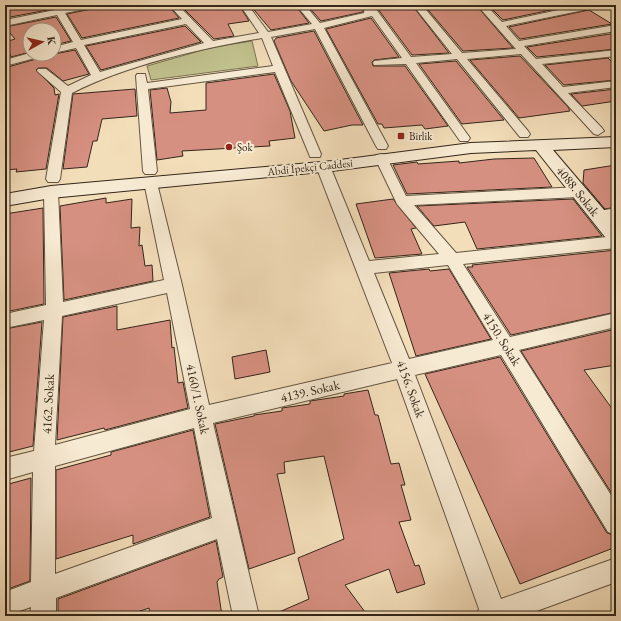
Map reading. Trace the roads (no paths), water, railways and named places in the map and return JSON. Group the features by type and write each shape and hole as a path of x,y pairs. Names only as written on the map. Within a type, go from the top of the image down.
{"main road":[{"name":"Abdi İpekçi Caddesi","path":"5,187 52,186 319,160 382,152 464,138 616,130"},
{"name":"Abdi İpekçi Caddesi","path":"382,152 540,144 616,142"},
{"name":"4088. Sokak","path":"540,144 578,192 607,215 616,237"},
{"name":"Abdi İpekçi Caddesi","path":"5,200 52,186"}],"street":[{"path":"5,23 57,8 93,5"},
{"path":"173,5 211,44"},
{"name":"4156. Sokak","path":"244,5 265,34 365,268 404,369 492,615"},
{"name":"4150. Sokak","path":"300,5 318,26 382,152 402,201 452,258 616,524"},
{"path":"42,71 67,91 97,76 139,66 211,44 318,26 368,15 369,5"},
{"path":"369,5 374,5"},
{"path":"369,5 464,138"},
{"path":"417,5 462,57 524,134"},
{"path":"481,5 519,48 535,62 598,131"},
{"path":"555,5 595,32"},
{"path":"500,25 594,5"},
{"path":"57,8 97,76"},
{"path":"62,48 188,21"},
{"path":"378,63 462,57 519,48 616,28"},
{"path":"535,62 616,53"},
{"path":"5,63 22,58"},
{"name":"4160/1. Sokak","path":"139,66 150,176 201,416 246,616"},
{"path":"142,87 280,68"},
{"path":"561,90 616,84"},
{"name":"4162. Sokak","path":"43,616 44,458 55,291 52,186 67,91"},
{"path":"402,201 578,192"},
{"path":"365,268 616,242"},
{"path":"5,321 174,285"},
{"name":"4139. Sokak","path":"5,469 201,416 616,320"},
{"path":"5,604 225,525"},
{"path":"492,615 616,570"}],"place":[{"name":"Birlik","path":"401,136"},
{"name":"Şok","path":"229,147"}]}
